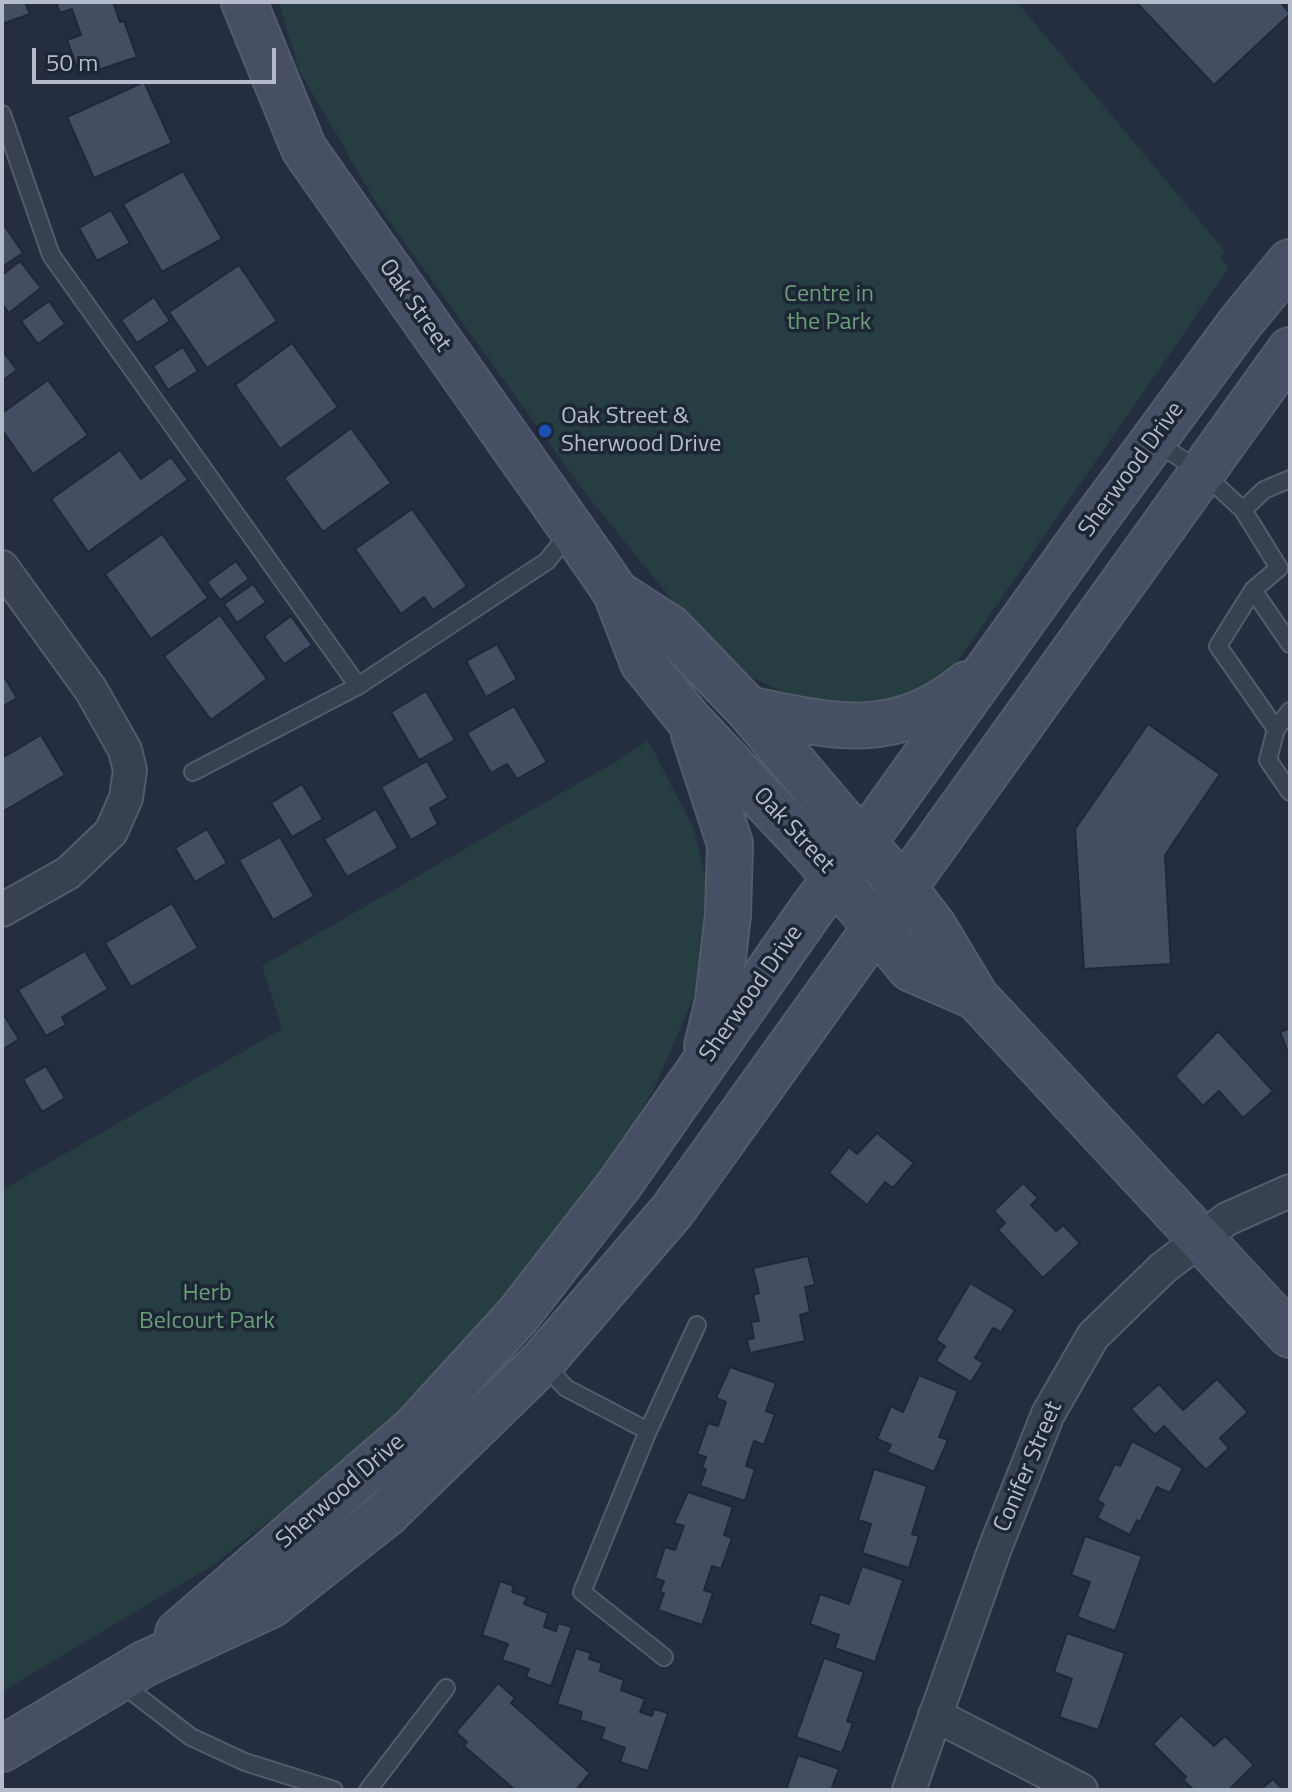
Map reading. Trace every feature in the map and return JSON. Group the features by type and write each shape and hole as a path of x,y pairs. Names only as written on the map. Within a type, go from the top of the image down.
{"main road":[{"name":"Oak Street","path":"244,2 304,149 616,593 643,663 689,720 835,877 911,969 976,997"},
{"name":"Sherwood Drive","path":"130,1672 414,1429 518,1315 619,1185 835,877 1240,323 1290,262"},
{"name":"Sherwood Drive","path":"2,1749 130,1672 271,1605 385,1515 542,1362 672,1211 1290,350"},
{"name":"Oak Street","path":"616,593 670,628 748,709 904,888 934,927 976,997 1290,1335"},
{"path":"748,709 844,727 875,726 912,718 952,696 991,664"},
{"path":"689,720 730,844 728,915 718,1001 702,1064"}],"street":[{"path":"2,567 91,690 125,750 130,770 126,798 111,832 68,873 2,910"},
{"name":"Conifer Street","path":"909,1790 1048,1414 1093,1336 1163,1268 1227,1219 1290,1191"},
{"path":"935,1715 1081,1790"}],"lane":[{"path":"2,114 51,255 358,686"},
{"path":"1154,441 1203,473 1243,510 1284,564 1253,590 1218,646 1276,729"},
{"path":"1243,510 1264,490 1290,479"},
{"path":"193,772 358,686 547,561 571,531"},
{"path":"1253,590 1290,644"},
{"path":"1290,711 1276,729 1268,760 1290,792"},
{"path":"664,1657 582,1592 648,1431 697,1325"},
{"path":"542,1362 566,1388 648,1431"},
{"path":"130,1672 191,1737 245,1762 334,1790"},
{"path":"368,1790 446,1688"}],"green space":[{"name":"Centre in the Park","path":"279,2 1017,2 1225,251 1220,258 1229,268 949,674 912,696 865,703 802,702 733,668 693,626 586,494 376,203 299,70"},
{"name":"Herb Belcourt Park","path":"648,740 693,827 715,915 704,973 655,1087 607,1169 507,1296 362,1448 212,1566 2,1692 2,1190 282,1029 262,966"}],"building":[{"path":"2,2 25,2 30,14 2,24"},
{"path":"56,2 113,2 120,22 124,21 137,57 80,76 67,40 81,35 72,9 60,13"},
{"path":"1136,2 1284,2 1282,4 1290,14 1214,85"},
{"path":"144,82 172,143 94,178 67,117"},
{"path":"183,171 222,239 162,272 123,204"},
{"path":"111,210 130,243 97,261 79,228"},
{"path":"2,222 23,253 2,267"},
{"path":"20,261 41,288 9,313 2,304 2,275"},
{"path":"239,265 277,321 207,368 169,312"},
{"path":"154,297 170,321 137,343 121,320"},
{"path":"49,301 65,324 38,344 21,321"},
{"path":"292,343 338,407 280,449 235,385"},
{"path":"183,347 198,371 168,390 153,366"},
{"path":"2,350 17,370 2,381"},
{"path":"48,380 88,435 33,474 2,430 2,413"},
{"path":"351,428 391,483 323,532 284,478"},
{"path":"120,450 141,479 171,457 188,480 88,552 51,499"},
{"path":"412,509 467,586 433,610 424,597 401,614 355,549"},
{"path":"162,534 208,598 151,639 105,574"},
{"path":"236,561 249,579 220,600 207,582"},
{"path":"253,584 266,602 237,623 224,604"},
{"path":"220,615 267,679 211,720 164,656"},
{"path":"291,616 312,645 284,664 264,636"},
{"path":"497,644 517,679 486,697 466,661"},
{"path":"2,673 17,698 2,707"},
{"path":"426,691 455,740 419,760 391,712"},
{"path":"514,706 547,762 517,779 507,764 491,773 467,733"},
{"path":"1148,724 1220,774 1165,855 1171,964 1084,969 1075,829"},
{"path":"41,735 65,775 2,812 2,758"},
{"path":"427,761 448,798 430,808 438,824 411,840 381,787"},
{"path":"302,784 323,819 292,837 271,803"},
{"path":"376,809 398,848 347,877 324,839"},
{"path":"207,829 227,863 195,882 175,848"},
{"path":"280,837 314,896 273,920 239,860"},
{"path":"172,903 198,948 131,987 105,943"},
{"path":"85,951 108,989 62,1017 66,1025 46,1036 18,990"},
{"path":"2,1012 19,1039 2,1050"},
{"path":"1290,1028 1290,1057 1280,1032"},
{"path":"1218,1031 1273,1091 1243,1118 1219,1091 1203,1106 1175,1076"},
{"path":"46,1066 65,1098 42,1112 23,1079"},
{"path":"877,1133 914,1163 893,1188 885,1182 867,1205 829,1173 849,1147 857,1154"},
{"path":"1023,1183 1038,1198 1031,1205 1056,1231 1063,1225 1080,1243 1043,1278 998,1230 1005,1223 994,1211"},
{"path":"808,1256 815,1285 805,1287 810,1312 800,1315 805,1341 750,1353 747,1340 754,1338 751,1322 759,1321 753,1295 759,1293 753,1268"},
{"path":"970,1283 1015,1310 1001,1332 993,1328 975,1358 983,1363 971,1382 936,1361 945,1346 936,1340"},
{"path":"730,1367 776,1383 766,1411 775,1414 764,1445 754,1441 746,1466 755,1469 745,1501 700,1486 706,1469 702,1468 706,1457 697,1454 708,1423 718,1426 726,1402 716,1398"},
{"path":"919,1375 958,1391 939,1437 948,1440 934,1472 887,1452 891,1445 877,1439 891,1406 903,1412"},
{"path":"1217,1379 1248,1412 1220,1438 1229,1448 1206,1470 1164,1426 1155,1435 1131,1409 1159,1384 1183,1410"},
{"path":"1132,1441 1183,1468 1170,1493 1157,1487 1130,1535 1097,1518 1104,1504 1097,1500 1115,1464 1120,1466"},
{"path":"874,1469 927,1486 912,1534 919,1536 909,1568 862,1553 871,1524 858,1520"},
{"path":"688,1492 733,1507 724,1535 732,1538 721,1569 712,1566 704,1590 713,1593 702,1625 658,1610 664,1593 660,1592 664,1581 655,1578 665,1547 675,1550 684,1526 674,1523"},
{"path":"1085,1536 1142,1556 1115,1631 1077,1617 1090,1582 1071,1575"},
{"path":"862,1566 903,1580 875,1662 835,1648 839,1635 810,1624 820,1594 849,1604"},
{"path":"500,1581 514,1586 512,1592 527,1597 524,1604 548,1613 544,1627 556,1631 558,1623 572,1627 551,1686 526,1677 529,1669 502,1660 508,1644 482,1635"},
{"path":"1067,1633 1125,1653 1098,1730 1059,1717 1072,1679 1054,1672"},
{"path":"576,1648 591,1653 589,1659 602,1663 600,1671 624,1680 621,1690 645,1699 640,1712 652,1716 654,1709 668,1713 648,1771 620,1762 625,1748 601,1739 605,1728 580,1720 582,1712 557,1704"},
{"path":"824,1658 864,1672 847,1721 853,1723 842,1753 796,1737"},
{"path":"498,1683 515,1698 511,1703 590,1773 576,1790 515,1790 464,1746 467,1742 456,1732"},
{"path":"1181,1715 1214,1746 1225,1736 1254,1765 1229,1790 1194,1790 1183,1780 1186,1777 1153,1744"},
{"path":"798,1755 839,1769 831,1790 786,1790"},
{"path":"1273,1779 1283,1790 1260,1790"}],"place":[{"name":"Oak Street & Sherwood Drive","path":"545,431"}]}
